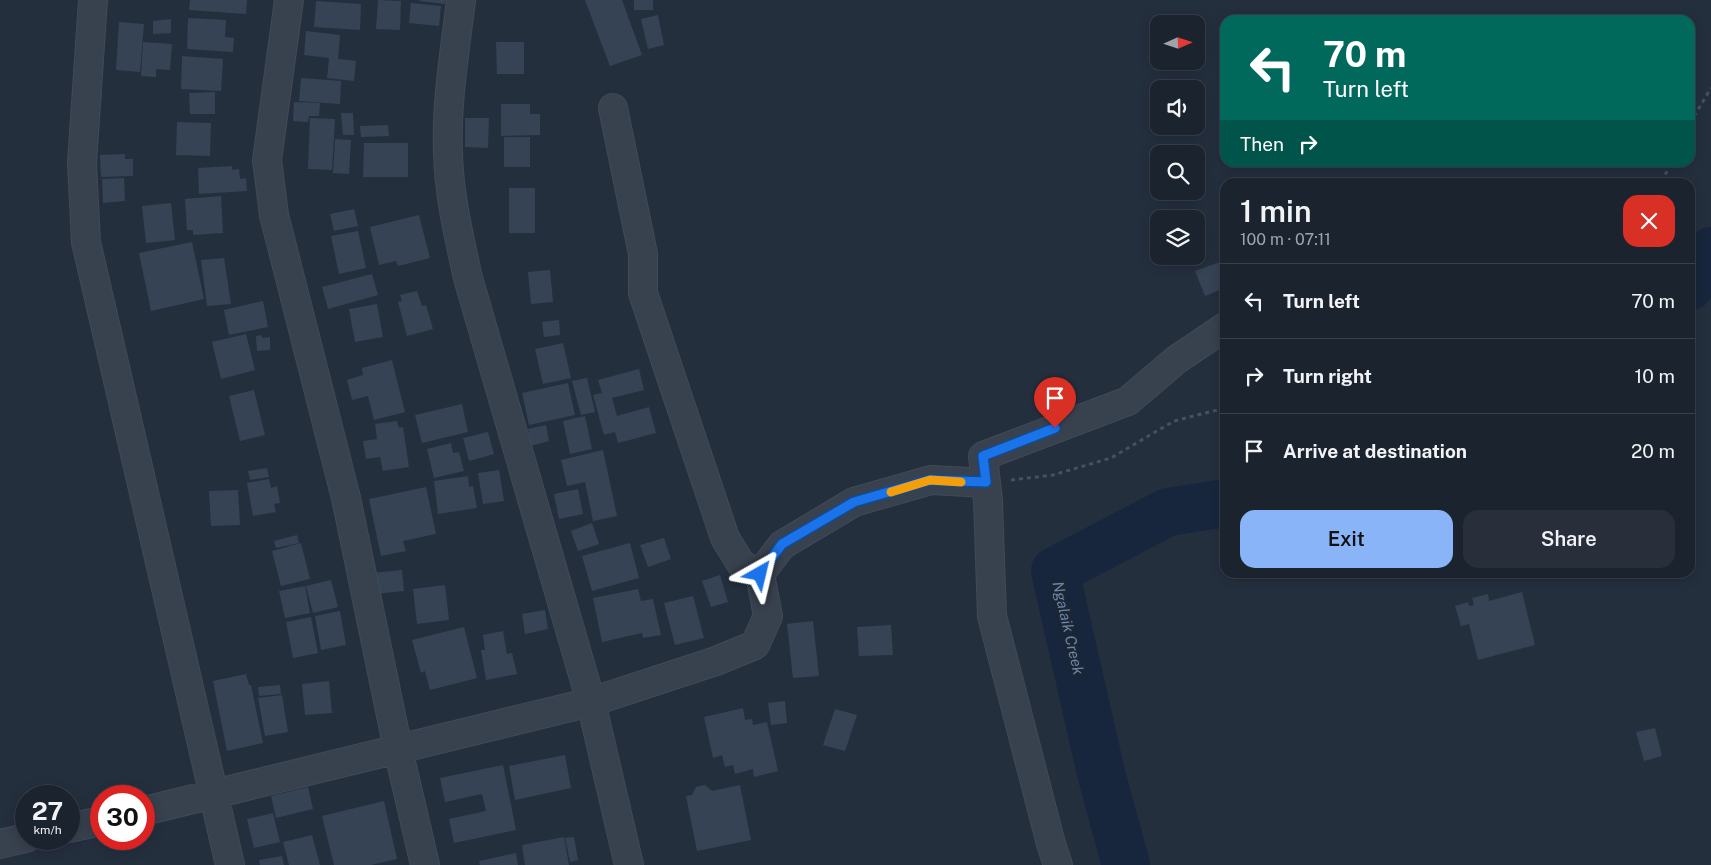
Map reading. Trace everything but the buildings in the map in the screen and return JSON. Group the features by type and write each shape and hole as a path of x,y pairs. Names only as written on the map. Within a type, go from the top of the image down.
{"street":[{"path":"94,0 82,163 86,242 230,865"},
{"path":"289,0 267,160 274,215 346,498 398,750 425,865"},
{"path":"461,0 449,89 448,153 454,211 468,278 591,702 629,865"},
{"path":"613,108 643,254 643,294 724,538 741,564 760,574"},
{"path":"1058,865 992,616 988,501 983,456 1128,401 1176,360 1220,330"},
{"path":"155,808 591,702 716,661 755,645 768,616 760,574 782,544 854,502 930,480 986,482"},
{"path":"0,844 15,841"}],"path":[{"path":"1695,115 1711,88"},
{"path":"986,482 1053,475 1111,458 1174,421 1220,409"}],"waterway":[{"name":"Ngalaik Creek","path":"1695,278 1711,251"},
{"name":"Ngalaik Creek","path":"1126,865 1101,773 1055,571 1168,512 1220,504"}],"slow traffic":[{"path":"891,492 930,480 961,482"}],"route":[{"path":"760,574 782,544 854,502 930,480 986,482 983,456 1055,428"}]}
